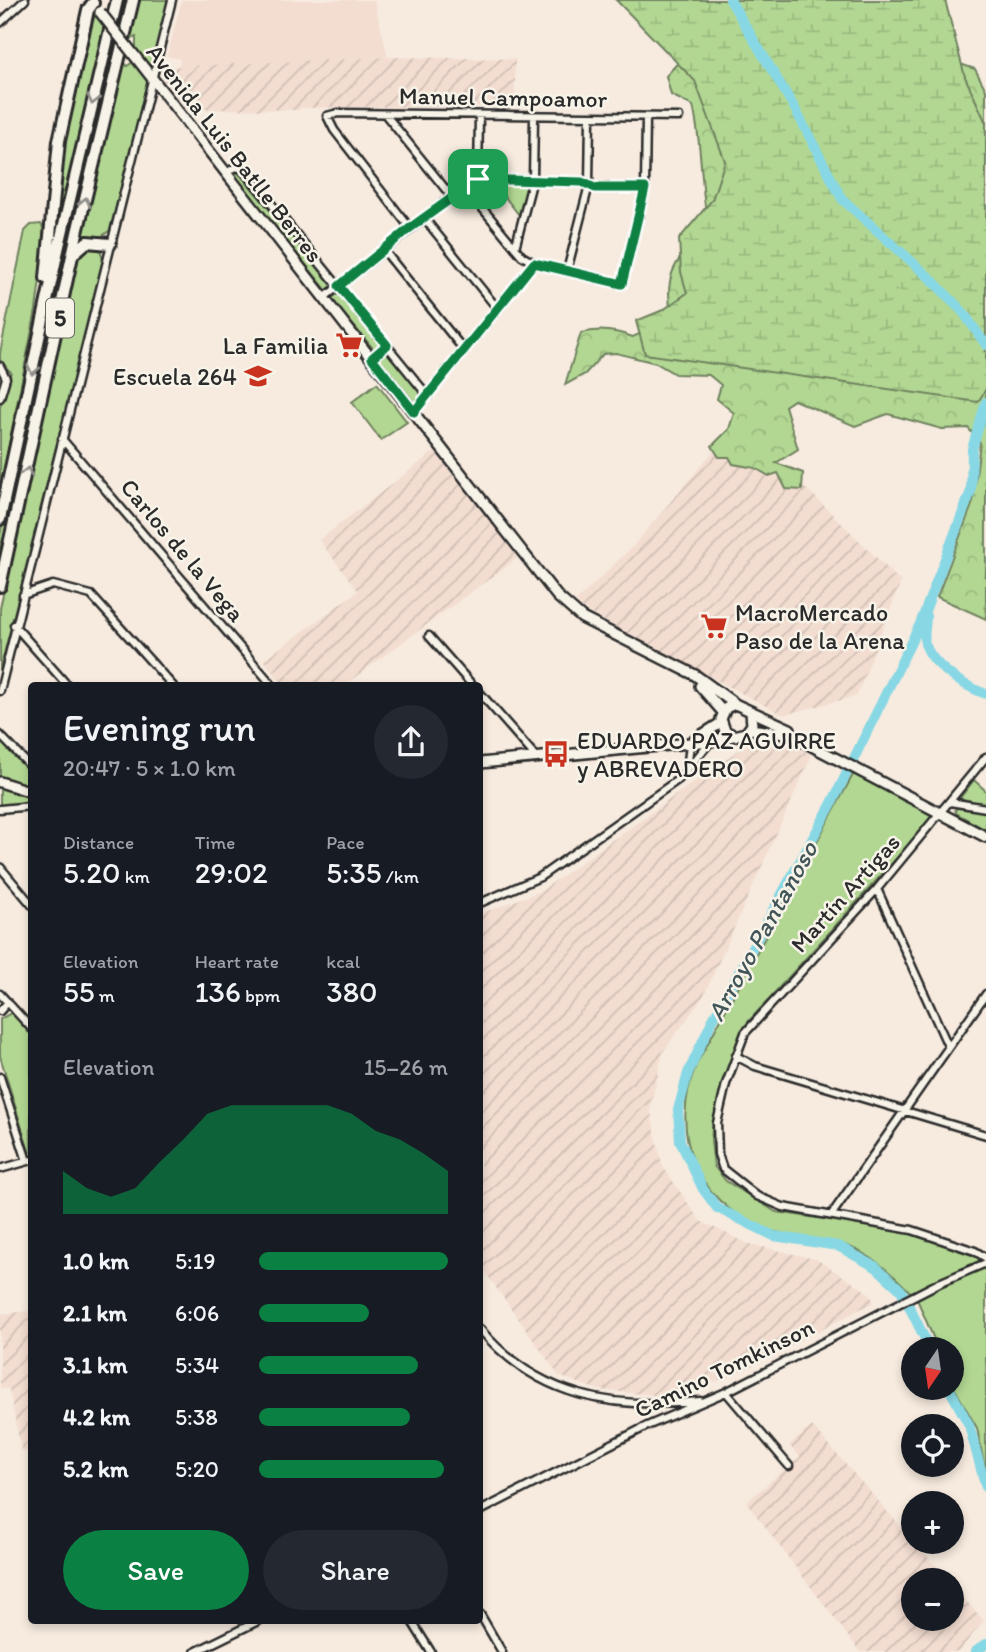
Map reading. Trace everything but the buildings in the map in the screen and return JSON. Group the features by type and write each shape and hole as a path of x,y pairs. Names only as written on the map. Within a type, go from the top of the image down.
{"highway":[{"name":"5","path":"0,520 117,0"},
{"name":"5","path":"0,586 73,255 134,0"},
{"path":"43,320 59,141 88,10 94,5"},
{"path":"73,255 87,242 110,244"}],"main road":[{"name":"Avenida Luis Batlle Berres","path":"94,5 569,608 661,660 707,690 723,712"},
{"name":"Avenida Luis Batlle Berres","path":"661,660 695,675 735,704"},
{"path":"708,739 721,723 723,712 735,704 744,706 751,712 791,729 986,837"},
{"path":"750,729 751,712"},
{"path":"721,723 728,734 737,736"},
{"path":"483,763 690,743 737,736 750,729 777,730 830,753"},
{"path":"0,782 28,791"}],"street":[{"path":"11,0 18,7"},
{"path":"0,23 25,0"},
{"path":"0,691 172,0"},
{"path":"385,114 451,196"},
{"name":"Manuel Campoamor","path":"410,228 334,130 327,116 385,114 680,117"},
{"path":"478,116 478,179"},
{"path":"515,248 533,180 534,117"},
{"path":"464,186 515,248 534,263 622,284 645,188 646,117"},
{"path":"568,271 589,185 590,118"},
{"path":"226,173 236,167 243,169 428,396"},
{"path":"324,298 451,196 478,179 645,188"},
{"path":"424,218 497,308"},
{"path":"281,243 295,232"},
{"path":"383,249 463,349"},
{"path":"414,412 534,263"},
{"path":"372,358 387,345"},
{"path":"0,398 6,383 2,369"},
{"name":"Carlos de la Vega","path":"62,439 270,682"},
{"path":"22,595 53,585 91,595 169,682"},
{"path":"15,625 65,682"},
{"path":"429,636 469,682"},
{"path":"483,696 537,758"},
{"path":"0,735 28,764"},
{"path":"483,902 540,877 687,771 708,739"},
{"path":"687,771 690,743"},
{"name":"Martín Artigas","path":"986,757 877,889 745,1033 717,1123 718,1154 723,1169 745,1189 772,1204 912,1230 975,1251 986,1260"},
{"path":"950,802 986,808"},
{"path":"0,809 28,806"},
{"path":"0,867 28,900"},
{"path":"877,889 948,1046"},
{"path":"0,994 28,1024"},
{"path":"832,1214 986,995"},
{"path":"0,1011 8,1002"},
{"path":"736,1056 755,1066 986,1135"},
{"path":"0,1077 28,1158"},
{"path":"0,1169 28,1161"},
{"name":"Camino Tomkinson","path":"483,1509 647,1426 726,1392 986,1260"},
{"path":"483,1332 501,1352 535,1376 578,1394 632,1405 709,1400"},
{"path":"726,1392 789,1466"},
{"path":"483,1619 502,1652"},
{"path":"195,1652 252,1624"},
{"path":"414,1624 431,1652"}],"shaded area":[{"path":"182,0 374,0 388,57 179,67 180,59 167,56"},
{"path":"388,57 515,59 515,106 186,109 161,77 163,67"},
{"path":"716,448 808,490 901,582 857,696 783,715 584,610 576,601 633,546"},
{"path":"435,451 519,557 348,682 281,682 264,660 358,591 319,540"},
{"path":"753,740 783,740 812,755 703,997 663,1052 650,1108 662,1165 700,1221 749,1244 816,1259 869,1293 874,1302 729,1377 678,1393 654,1395 598,1390 559,1376 483,1269 483,913 541,891"},
{"path":"28,1311 28,1452 21,1450 9,1389 0,1388 0,1314"},
{"path":"812,1426 901,1527 901,1554 925,1554 937,1568 901,1568 901,1631 964,1631 964,1598 984,1621 958,1652 860,1652 746,1502 800,1457 789,1445"}],"green space":[{"path":"121,0 130,0 0,572 0,535"},
{"path":"139,0 169,0 152,65 148,67 136,50 136,37 129,40"},
{"path":"616,0 945,0 965,77 986,123 986,389 978,402 645,354 636,321 663,310 687,293 681,272 679,239 712,200 725,161 695,81"},
{"path":"95,14 105,27 52,247 63,143"},
{"path":"690,49 946,59 975,69 986,90 986,619 937,597 973,502 980,442 968,428 942,429 888,414 855,426 794,400 785,406 798,449 776,463 803,473 802,490 786,489 778,473 769,476 755,468 733,464 729,457 719,457 712,446 729,429 734,413 717,399 721,385 709,375 675,374 656,363 616,353 603,354 585,374 565,385 581,333 607,330 633,337 665,322 671,313 670,283 677,262 707,219 693,106 671,95 666,76"},
{"path":"124,61 127,66 133,62 148,82 110,230 100,238 81,241"},
{"path":"235,172 334,286 328,292 232,174"},
{"path":"494,183 529,183 520,215 519,215"},
{"path":"41,224 46,234 36,310 0,489 0,407 11,372 0,362 0,353 25,231 31,225"},
{"path":"99,246 103,260 0,670 0,608 80,251 81,248"},
{"path":"337,294 346,297 380,341 376,352 331,299"},
{"path":"389,351 423,395 416,405 378,358"},
{"path":"377,383 407,422 381,440 352,402"},
{"path":"0,740 28,770 28,789 0,780"},
{"path":"855,771 934,817 747,1023 729,1068 713,1120 711,1141 714,1166 726,1181 776,1212 901,1230 983,1259 911,1293 882,1266 856,1250 837,1243 773,1232 739,1216 704,1182 687,1138 685,1115 688,1090 696,1065"},
{"path":"974,780 986,791 986,806 960,798"},
{"path":"0,787 28,796 28,803 0,805"},
{"path":"959,806 986,810 986,830 957,814 955,810"},
{"path":"15,1013 28,1028 28,1148 0,1056 0,1019"},
{"path":"986,1263 986,1474 977,1428 961,1400 964,1400 964,1337 933,1337 917,1299"}],"waterway":[{"name":"Arroyo Pantanoso","path":"730,0 794,107 842,199 930,278 963,312 986,345"},
{"name":"Arroyo Pantanoso","path":"924,1337 901,1290 876,1267 838,1246 774,1236 717,1208 703,1189 680,1141 678,1110 688,1073 712,1021 831,805 920,624 971,491 972,449 986,402"},
{"path":"926,616 925,644 935,661 959,681 986,694"},
{"name":"Arroyo Pantanoso","path":"955,1400 969,1425 986,1488"},
{"name":"Arroyo Pantanoso","path":"975,1652 986,1644"}],"place":[{"name":"La Familia","path":"349,345"},
{"name":"Escuela 264","path":"258,376"},
{"name":"MacroMercado Paso de la Arena","path":"714,626"},
{"name":"EDUARDO PAZ AGUIRRE y ABREVADERO","path":"556,754"}],"route":[{"path":"478,179 582,182 595,188 645,188 622,284 534,263 414,412 372,358 387,345 339,286 358,268 464,186 478,179"}]}
